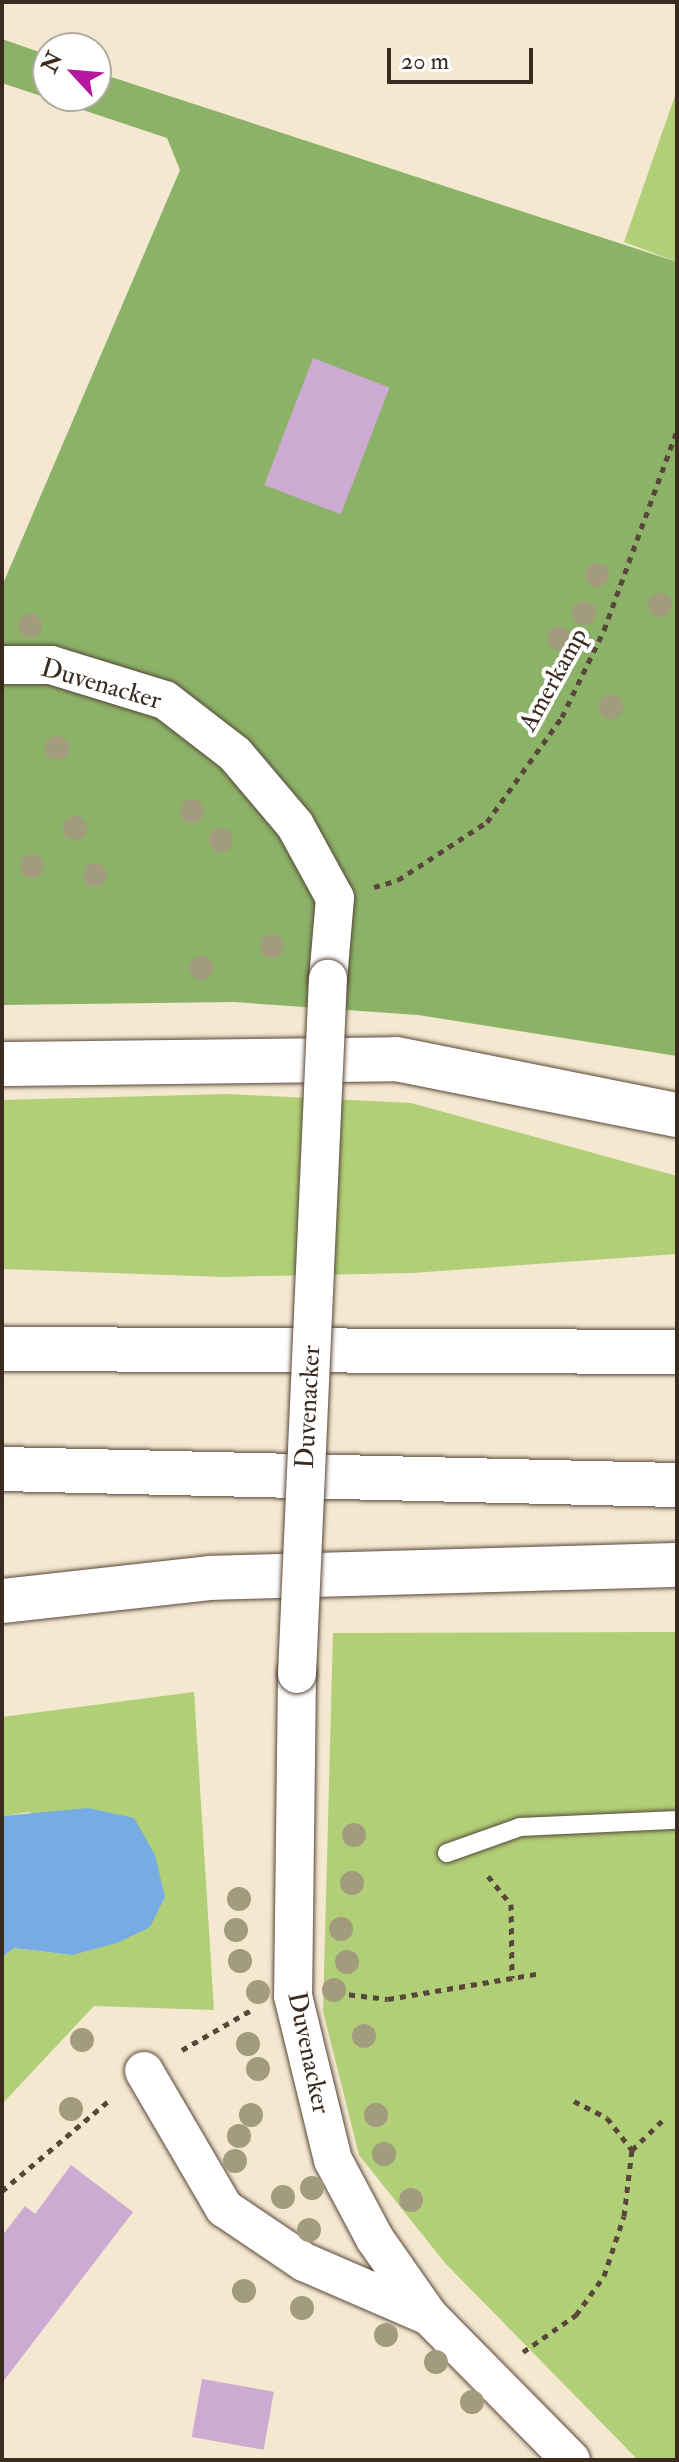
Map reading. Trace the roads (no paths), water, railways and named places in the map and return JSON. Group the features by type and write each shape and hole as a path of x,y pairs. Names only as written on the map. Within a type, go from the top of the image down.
{"highway":[{"path":"2,1064 396,1059 677,1115"},
{"path":"2,1349 677,1352"},
{"path":"2,1469 677,1485"},
{"path":"2,1601 210,1578 677,1565"}],"street":[{"name":"Duvenacker","path":"2,665 51,665 165,700 235,754 295,825 335,898 328,979 297,1674 293,1996 307,2069 333,2160 375,2239 429,2316 571,2460"},
{"name":"Duvenacker","path":"144,2071 224,2208 304,2262 429,2316"}],"lane":[{"path":"447,1853 520,1827 677,1820"}],"water":[{"path":"88,1808 134,1818 155,1855 165,1897 150,1927 117,1943 72,1955 14,1948 2,1957 2,1816"}]}
